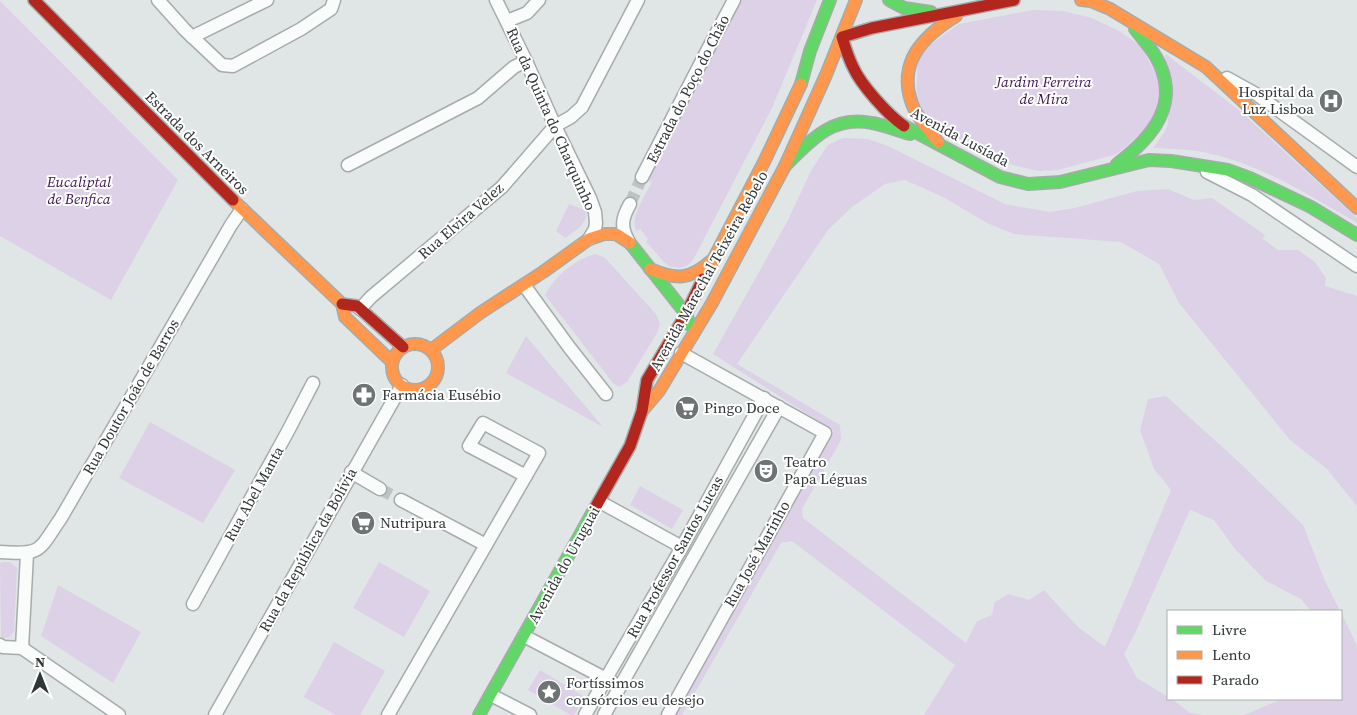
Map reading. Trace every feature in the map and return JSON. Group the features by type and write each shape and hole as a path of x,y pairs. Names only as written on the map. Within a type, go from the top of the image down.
{"main road":[{"name":"Estrada dos Arneiros","path":"34,0 242,209 342,304 345,317 392,362"},
{"name":"Avenida Marechal Teixeira Rebelo","path":"642,411 647,380 686,314 764,162 801,83 810,51 830,0"},
{"name":"Avenida Marechal Teixeira Rebelo","path":"642,411 659,391 706,312 785,166 842,37 856,0"},
{"path":"889,0 905,8 946,14"},
{"path":"801,83 823,51 842,37 872,28 1014,0"},
{"path":"1081,0 1091,1 1127,19 1206,67 1357,208"},
{"name":"Avenida Lusíada","path":"839,8 842,37 853,68 877,101 900,122 920,136 1000,177 1028,184 1060,182 1149,160 1171,161 1228,170 1250,178 1311,207 1357,235"},
{"path":"940,146 912,104 908,90 909,65 919,45 928,35 938,26 969,9"},
{"path":"1109,170 1132,154 1146,141 1156,128 1163,114 1165,103 1163,74 1158,59 1127,19"},
{"path":"785,166 824,129 838,123 849,121 870,122 895,131 920,136"},
{"path":"431,350 480,313 558,262 589,239 609,234 621,236 628,242 686,314 690,328 682,352"},
{"path":"650,269 668,277 685,277 696,274 714,258"},
{"name":"Estrada dos Arneiros","path":"342,304 356,306 403,347"},
{"path":"686,314 696,317 706,312"},
{"path":"414,343 426,346 431,350 435,354 438,367 431,384 414,390 402,385 394,375 392,362 398,351 414,343"},
{"name":"Avenida do Uruguai","path":"479,715 600,502 630,446 642,411"}],"street":[{"path":"159,0 192,37 222,65 233,66 332,9 334,0"},
{"path":"192,37 267,0"},
{"name":"Rua da Quinta do Charquinho","path":"496,0 590,198 595,212 595,229 589,239"},
{"path":"507,21 527,13 539,0"},
{"name":"Rua Elvira Velez","path":"360,309 502,187 555,126 571,117 582,106 638,0"},
{"name":"Estrada do Poço do Chão","path":"642,177 734,0"},
{"path":"348,165 478,98 514,68 526,61"},
{"path":"1206,67 1256,94 1357,167"},
{"path":"1194,165 1252,195 1357,266"},
{"path":"628,242 622,226 624,215 630,204"},
{"name":"Rua Doutor João de Barros","path":"27,554 40,549 61,518 231,224 242,209"},
{"path":"524,285 606,394"},
{"name":"Rua José Marinho","path":"668,715 825,433 682,352"},
{"name":"Rua Abel Manta","path":"193,604 313,384"},
{"name":"Rua da República da Bolívia","path":"216,715 351,472 402,385"},
{"name":"Rua Professor Santos Lucas","path":"585,715 682,547 764,398"},
{"name":"Rua Professor Santos Lucas","path":"604,715 779,407"},
{"path":"388,715 539,454 484,423 470,446 526,476"},
{"path":"351,472 380,489"},
{"path":"401,500 486,545"},
{"path":"600,502 682,547"},
{"path":"0,552 27,554 22,648"},
{"path":"524,636 620,687"},
{"path":"0,645 3,647 22,648 119,715"},
{"path":"491,694 530,715"}],"green space":[{"path":"742,0 817,0 772,108 693,260 688,265 680,268 669,266 646,242 648,239 640,229 637,231 635,226 636,214 652,182 647,180 669,129"},
{"name":"Eucaliptal de Benfica","path":"0,1 178,180 111,300 0,236"},
{"name":"Jardim Ferreira de Mira","path":"1033,10 1063,11 1092,18 1119,31 1140,45 1160,81 1155,121 1117,154 1058,170 1039,171 1012,165 934,126 916,102 918,53 959,24"},
{"path":"1165,55 1240,111 1357,218 1357,223 1286,183 1230,159 1204,152 1153,148 1168,124"},
{"path":"843,138 868,139 888,146 1005,204 1050,212 1075,208 1137,191 1168,189 1194,200 1212,198 1265,235 1263,239 1278,250 1298,250 1315,262 1326,278 1325,286 1357,296 1357,506 1327,469 1290,440 1179,303 1159,264 1121,242 1014,234 987,223 943,197 905,180 885,184 852,207 828,230 737,364 840,425 841,440 802,509 803,518 966,643 977,621 992,615 995,602 1009,594 1029,600 1044,590 1078,627 1105,647 1171,490 1154,469 1140,430 1148,399 1166,396 1240,463 1303,525 1325,581 1340,610 1310,610 1301,599 1266,581 1235,549 1214,520 1190,510 1124,654 1137,678 1167,696 1167,700 1173,700 1190,713 1203,715 924,715 955,665 792,541 781,543 682,715 674,715 834,431 713,354 787,222 812,169 828,145"},
{"path":"569,204 587,211 582,224 565,238 556,231"},
{"path":"596,254 605,258 656,314 660,324 657,333 627,382 619,387 613,383 545,295 554,281 567,269 581,259"},
{"path":"526,336 603,427 506,373"},
{"path":"150,422 235,470 203,523 119,478"},
{"path":"640,486 683,510 672,529 630,505"},
{"path":"10,562 17,568 14,632 9,637 1,639 0,563"},
{"path":"379,562 430,591 404,637 353,608"},
{"path":"58,585 141,632 113,683 41,636"},
{"path":"1342,614 1357,646 1357,715 1244,715 1280,700 1342,700"},
{"path":"334,642 385,671 360,715 336,715 304,697"},
{"path":"540,670 585,697 574,715 528,690"}],"tunnel":[{"path":"630,204 642,177"},
{"path":"380,489 401,500"}],"traffic: fast":[{"path":"801,84 810,51 830,0"},
{"path":"889,0 904,8 931,12"},
{"path":"1117,164 1130,154 1152,130 1160,118 1165,104 1166,89 1163,74 1154,53 1135,29"},
{"path":"785,166 813,139 834,126 845,123 858,121 872,123 910,134"},
{"path":"904,126 1000,177 1028,184 1060,182 1149,160 1171,161 1228,170 1250,178 1311,207 1357,235"},
{"path":"630,243 686,314 690,325"},
{"path":"479,715 595,508"}],"traffic: slow":[{"path":"642,411 659,391 712,303 785,166 826,75 856,0"},
{"path":"1081,0 1091,1 1110,9 1206,67 1357,208"},
{"path":"938,142 914,109 908,89 908,75 916,52 924,42 933,32 956,16"},
{"path":"703,279 764,162 801,84"},
{"path":"233,200 342,304 345,317 392,362"},
{"path":"431,350 480,313 589,239 604,234 616,234 630,243"},
{"path":"650,269 668,275 682,276 696,272 711,261"},
{"path":"411,344 419,344 428,348 434,354 438,367 434,380 428,386 419,390 411,390 402,386 396,380 392,371 392,363 396,354 402,348 411,344"}],"traffic: jam":[{"path":"34,0 233,200"},
{"path":"904,126 868,91 851,63 842,37 872,28 1014,0"},
{"path":"595,508 630,446 642,411 647,380 686,314 703,279"},
{"path":"342,304 357,306 403,347"}],"place":[{"name":"Hospital da Luz Lisboa","path":"1331,101"},
{"name":"Farmácia Eusébio","path":"364,395"},
{"name":"Pingo Doce","path":"687,408"},
{"name":"Teatro Papa Léguas","path":"766,471"},
{"name":"Nutripura","path":"363,523"},
{"name":"Fortíssimos consórcios eu desejo","path":"549,692"}]}
